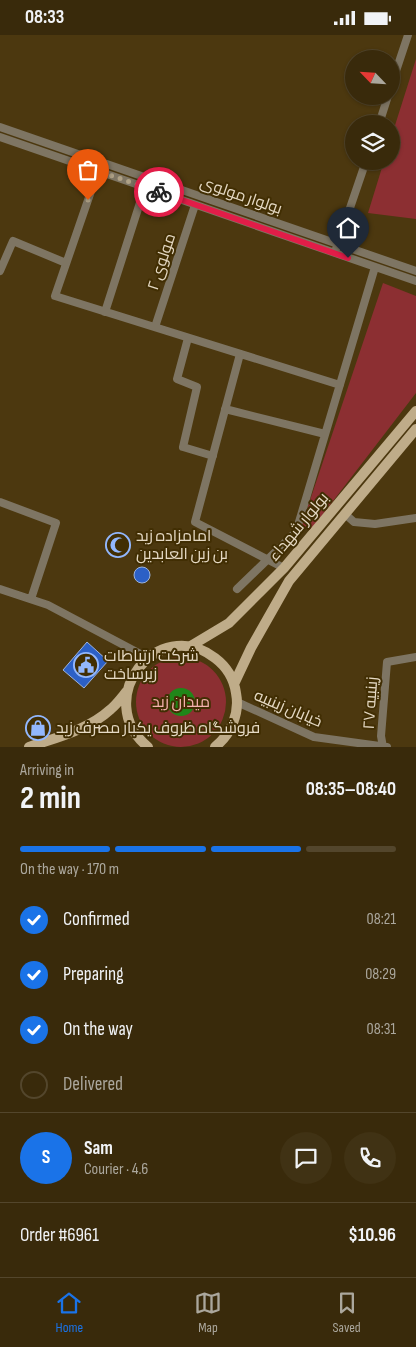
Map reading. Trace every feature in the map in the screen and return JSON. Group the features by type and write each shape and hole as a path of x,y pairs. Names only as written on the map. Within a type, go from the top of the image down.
{"main road":[{"name":"بولوار شهداء","path":"189,647 229,623 284,569 416,411"},
{"path":"403,426 414,431"},
{"name":"بولوار شهداء","path":"234,683 289,581 414,431"},
{"path":"29,747 93,723 112,709 127,690 135,673 148,658 170,648 189,647 202,651 219,661 228,671 234,683 237,702 236,714 226,736 215,747"},
{"path":"127,690 126,703 130,722 136,734 148,747"}],"street":[{"path":"400,59 408,35"},
{"name":"بولوار مولوی","path":"0,127 416,271"},
{"name":"بولوار مولوی","path":"0,137 416,281"},
{"path":"36,150 39,141"},
{"path":"335,253 363,170"},
{"path":"98,171 55,296 340,385"},
{"path":"104,312 145,187"},
{"name":"مولوی ۲","path":"155,327 195,205"},
{"path":"0,271 13,241 66,263"},
{"path":"237,589 296,532 375,267"},
{"path":"188,338 177,379 197,387 183,447 213,456"},
{"path":"240,354 195,522 284,569"},
{"path":"225,409 325,434"},
{"path":"0,502 56,523 31,599"},
{"path":"345,514 354,522 375,524 416,518"},
{"path":"296,532 309,539"},
{"path":"0,589 48,605 148,658"},
{"name":"زینبیه ۲۷","path":"383,747 381,736 387,662 416,657"},
{"name":"خیابان زینبیه","path":"237,702 314,737 387,747"}],"green space":[{"path":"416,59 416,219 368,213 381,170 400,170 400,115 398,115"},
{"path":"383,283 416,296 416,393 310,531 302,524"},
{"name":"میدان زید","path":"181,657 198,660 213,670 223,685 226,702 223,719 213,734 198,744 181,747 164,744 149,734 139,719 136,702 139,685 149,670 164,660"}],"shaded area":[{"path":"181,688 191,692 195,702 191,712 181,716 171,712 167,702 171,692"}],"building":[{"path":"142,567 150,575 142,583 134,575"},
{"name":"شرکت ارتباطات زیرساخت","path":"87,642 108,661 84,688 63,670"}],"way so far":[{"path":"88,200 98,171 159,192"}],"place":[{"name":"امامزاده زید بن زین العابدین","path":"118,545"},
{"name":"شرکت ارتباطات زیرساخت","path":"86,665"},
{"name":"فروشگاه ظروف یکبار مصرف زید","path":"38,728"}],"route":[{"path":"159,192 348,258"}]}
